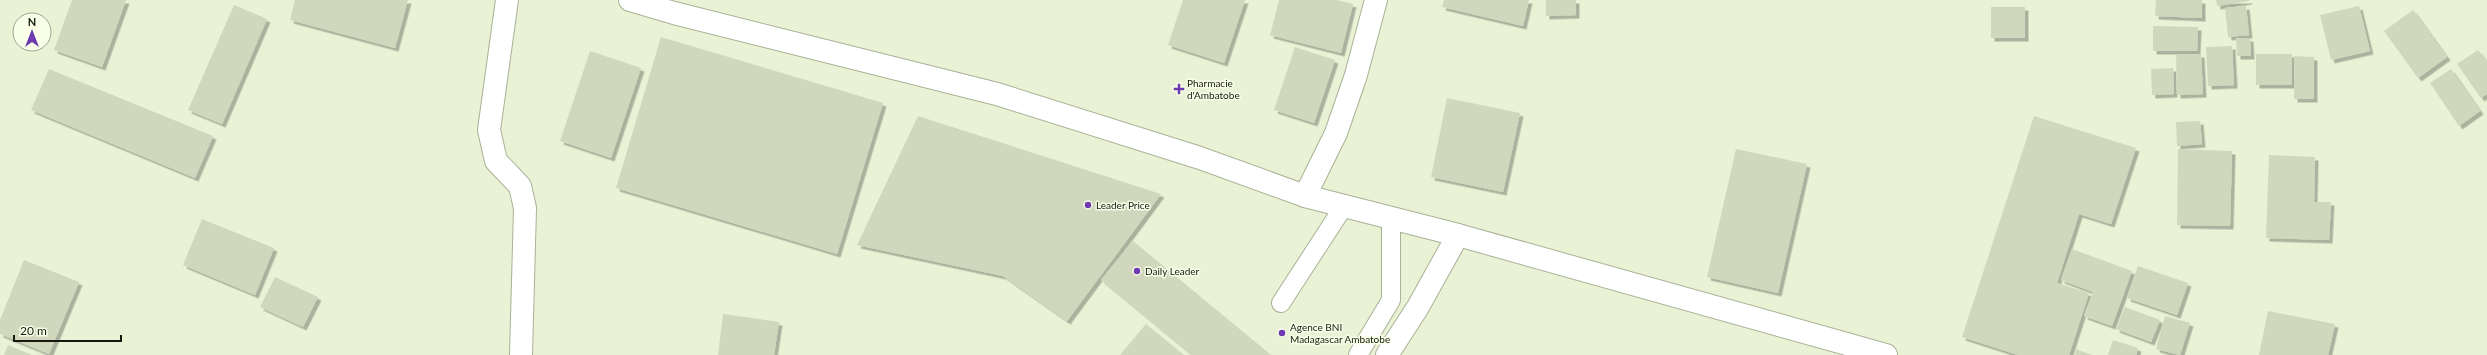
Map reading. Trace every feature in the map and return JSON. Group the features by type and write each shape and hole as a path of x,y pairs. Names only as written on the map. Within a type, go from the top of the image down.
{"street":[{"path":"507,0 489,130 496,161 520,186 525,208 521,355"},
{"path":"630,0 676,7 997,94 1200,158 1305,196 1458,234 1886,355"},
{"path":"1305,196 1336,133 1356,75 1376,0"},
{"path":"1387,355 1418,306 1458,234"}],"lane":[{"path":"1280,303 1344,206"},
{"path":"1358,355 1391,300 1391,218"}],"building":[{"path":"72,0 126,0 102,67 54,50"},
{"path":"295,0 408,0 395,48 290,20"},
{"path":"1183,0 1245,0 1224,63 1168,45"},
{"path":"1279,0 1337,0 1353,4 1341,53 1270,35"},
{"path":"1444,0 1529,0 1523,26 1442,7"},
{"path":"1546,0 1576,0 1576,15 1546,16"},
{"path":"2156,0 2202,0 2202,18 2155,16"},
{"path":"2216,0 2249,0 2249,1 2217,6"},
{"path":"234,5 267,19 222,124 188,110"},
{"path":"2246,6 2249,35 2228,37 2225,8"},
{"path":"2359,6 2370,51 2331,60 2320,15"},
{"path":"1991,7 2025,7 2025,38 1991,38"},
{"path":"2413,10 2447,57 2418,78 2384,31"},
{"path":"2153,26 2198,27 2197,51 2153,51"},
{"path":"661,37 883,103 837,254 616,188"},
{"path":"2236,38 2250,38 2251,56 2237,56"},
{"path":"2232,46 2234,85 2208,86 2206,47"},
{"path":"1295,47 1335,60 1314,123 1274,110"},
{"path":"2478,50 2487,62 2487,94 2481,98 2457,64"},
{"path":"590,51 641,68 611,158 560,141"},
{"path":"2176,54 2201,54 2203,94 2177,95"},
{"path":"2256,54 2292,54 2292,85 2256,85"},
{"path":"2294,56 2314,57 2314,99 2294,99"},
{"path":"2173,68 2174,94 2152,95 2151,69"},
{"path":"49,69 213,136 195,178 31,110"},
{"path":"2451,69 2480,111 2459,126 2430,83"},
{"path":"1447,98 1520,113 1503,192 1431,177"},
{"path":"918,116 1161,194 1067,321 1003,276 857,245"},
{"path":"2034,116 2136,148 2111,224 2079,214 2057,283 2089,293 2069,355 2018,355 1962,337"},
{"path":"2200,121 2202,144 2177,146 2176,122"},
{"path":"1736,149 1807,164 1778,293 1707,277"},
{"path":"2178,149 2232,151 2230,226 2177,225"},
{"path":"2269,155 2315,157 2314,202 2331,202 2329,240 2266,238"},
{"path":"202,219 274,248 255,295 183,265"},
{"path":"1133,241 1271,355 1192,355 1101,280"},
{"path":"2072,249 2132,271 2112,326 2084,316 2093,292 2061,280"},
{"path":"24,260 79,282 49,354 0,334 0,320"},
{"path":"2138,266 2188,283 2177,315 2127,298"},
{"path":"275,277 318,297 303,327 260,307"},
{"path":"2125,307 2160,320 2151,342 2116,329"},
{"path":"2268,311 2335,324 2328,355 2259,355"},
{"path":"723,314 779,322 774,355 718,355"},
{"path":"2165,316 2190,323 2180,355 2156,349"},
{"path":"1146,324 1184,355 1120,355"},
{"path":"2113,340 2138,348 2136,355 2108,355"},
{"path":"8,345 32,355 4,355"},
{"path":"2076,349 2092,355 2075,355"}],"place":[{"name":"Pharmacie d'Ambatobe","path":"1179,89"},
{"name":"Leader Price","path":"1088,205"},
{"name":"Daily Leader","path":"1137,271"},
{"name":"Agence BNI Madagascar Ambatobe","path":"1282,333"}]}
